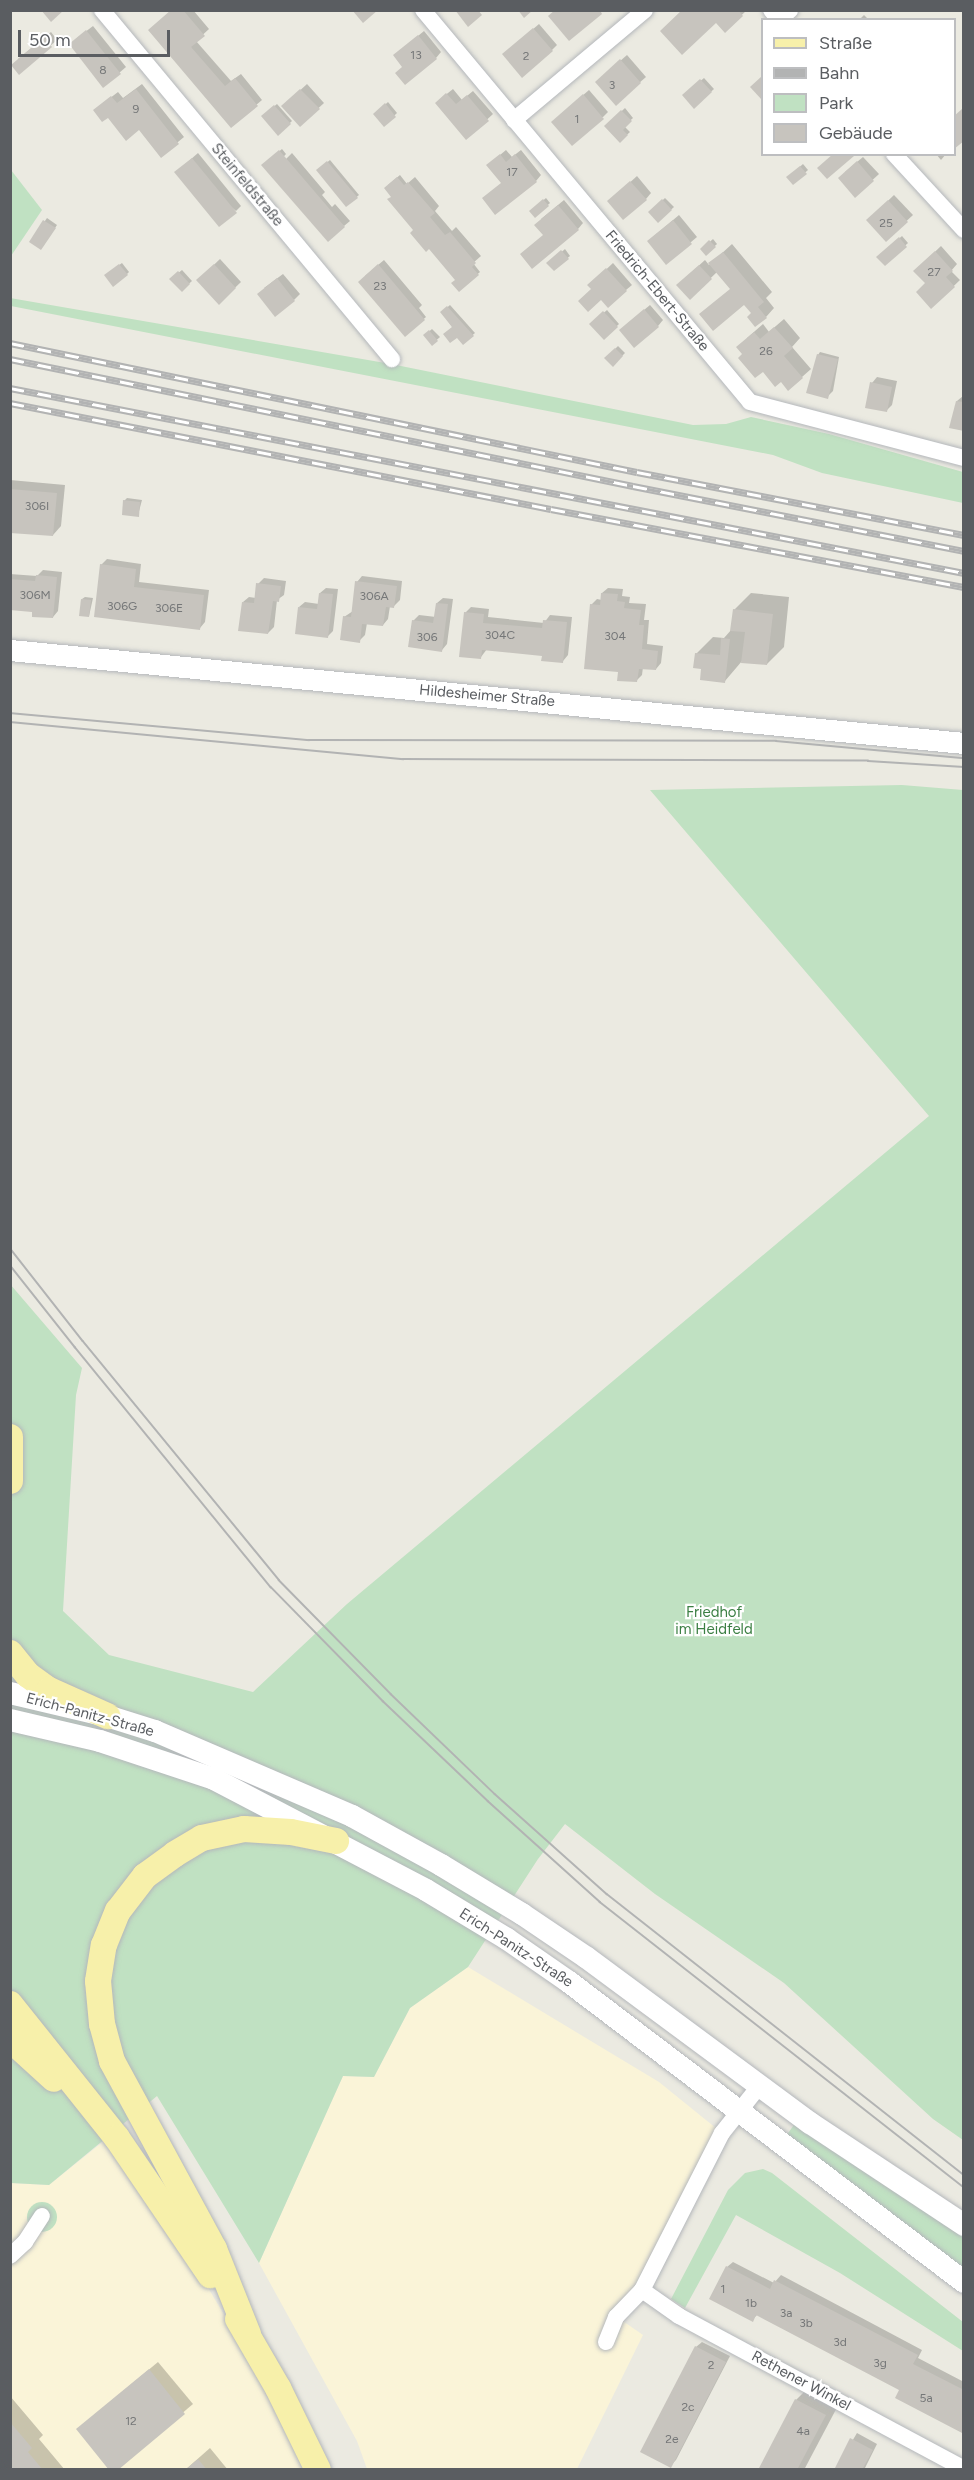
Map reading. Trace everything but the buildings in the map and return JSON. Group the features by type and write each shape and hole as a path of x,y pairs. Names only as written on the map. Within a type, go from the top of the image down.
{"main road":[{"path":"10,1437 10,1480"},
{"path":"10,1653 28,1675 49,1690 107,1716"},
{"name":"Erich-Panitz-Straße","path":"10,1694 107,1716 155,1731 222,1758 351,1816 441,1865 522,1914 587,1958 810,2123 963,2225"},
{"name":"Erich-Panitz-Straße","path":"10,1720 100,1741 214,1779 426,1890 507,1939 669,2055 739,2112 963,2282"},
{"path":"248,2334 214,2249 112,2061 102,2024 98,1982 104,1945 118,1911 145,1876 202,1838 244,1829 291,1832 336,1841"},
{"path":"10,2004 117,2138 163,2202 248,2334 318,2469"},
{"path":"10,2039 117,2138"}],"street":[{"name":"Steinfeldstraße","path":"102,10 392,359"},
{"name":"Friedrich-Ebert-Straße","path":"423,10 750,402 963,458"},
{"path":"514,120 645,10"},
{"path":"896,156 963,230"},
{"name":"Hildesheimer Straße","path":"10,651 963,743"},
{"path":"606,2342 616,2317 642,2290 722,2133 759,2085"},
{"path":"10,2256 25,2242 42,2216"},
{"name":"Rethener Winkel","path":"642,2290 679,2316 963,2469"}],"shaded area":[{"path":"468,1967 659,2082 722,2133 642,2290 617,2317 643,2335 577,2469 367,2469 357,2441 259,2263 343,2076 374,2077 410,2008"},
{"path":"104,2141 201,2276 262,2378 305,2469 11,2469 10,2183 49,2185"}],"green space":[{"path":"11,170 42,210 11,256"},
{"path":"10,298 391,364 693,425 726,424 751,417 829,434 963,472 963,503 822,473 773,455 11,306"},
{"name":"Friedhof im Heidfeld","path":"902,785 963,790 963,2140 933,2119 784,1983 655,1894 565,1824 538,1859 468,1967 410,2008 374,2077 343,2076 259,2263 157,2096 49,2185 11,2183 10,1284 82,1368 76,1395 63,1611 109,1655 253,1692 347,1604 929,1116 650,790"},
{"path":"801,2115 963,2225 963,2282 781,2143"},
{"path":"763,2169 772,2173 963,2322 963,2351 840,2273 736,2215 685,2308 671,2299 728,2190 745,2173"},
{"path":"42,2202 53,2206 57,2217 53,2228 42,2232 31,2228 27,2217 31,2206"}],"tram line":[{"path":"10,713 309,740 776,741 964,758"},
{"path":"10,722 403,759 868,761 964,767"},
{"path":"10,1248 83,1341 279,1580 391,1694 495,1794 607,1894 964,2175"},
{"path":"10,1265 271,1587 383,1701 488,1801 600,1902 964,2187"}],"railway":[{"path":"10,343 637,472 964,535"},
{"path":"10,359 964,551"},
{"path":"10,388 964,573"},
{"path":"10,403 964,587"}]}
